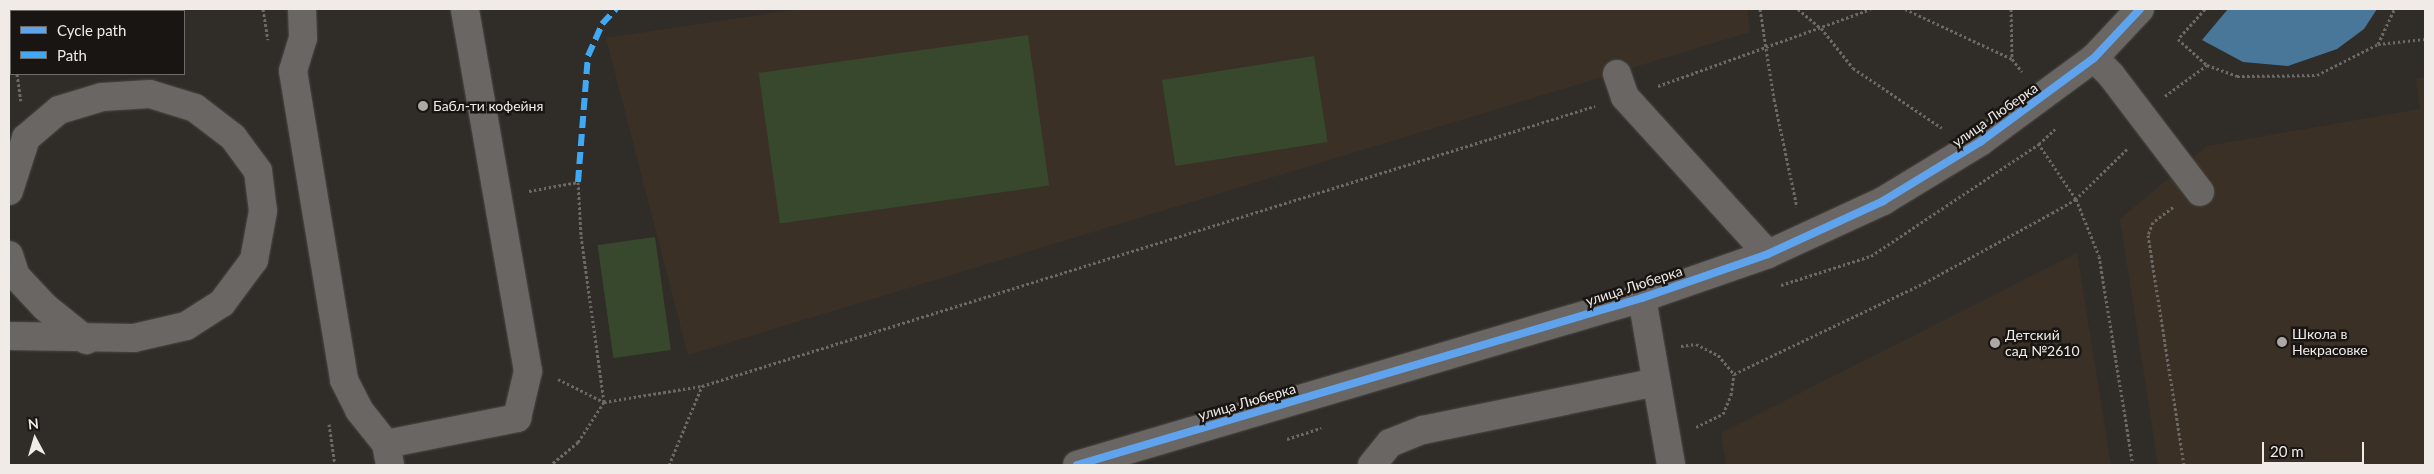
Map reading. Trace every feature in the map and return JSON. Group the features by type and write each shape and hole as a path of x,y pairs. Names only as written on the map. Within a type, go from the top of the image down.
{"street":[{"path":"302,9 303,38 293,71 344,380 359,410 388,455 518,418 528,371 465,9"},
{"name":"улица Люберка","path":"1077,465 1642,298 1768,254 1883,201 1971,148 2094,58 2140,9"},
{"path":"2094,58 2111,75 2200,192"},
{"path":"1621,86 1768,254"},
{"path":"9,191 26,138 59,110 102,96 150,94 195,108 233,137 258,171 263,211 254,260 222,303 186,326 134,338 86,340 9,336"},
{"path":"9,255 16,276 45,307 86,340"},
{"path":"1642,298 1671,465"},
{"path":"1372,465 1390,444 1423,430 1656,382"}],"path":[{"path":"1760,9 1803,238"},
{"path":"1798,9 1821,28 1853,68 1971,148"},
{"path":"526,363 604,402 702,386 1621,86 1766,49 1871,9"},
{"path":"1905,9 2012,59 2042,97"},
{"path":"2012,9 2012,59"},
{"path":"2205,9 2178,39 2207,65 2237,76 2316,75 2378,44 2425,39"},
{"path":"2378,44 2394,9"},
{"path":"2158,101 2207,65"},
{"path":"2017,115 2060,172 2076,199 2099,256 2133,465"},
{"path":"1734,374 1924,283 2076,199 2149,127"},
{"path":"498,196 578,182 581,236 604,407 578,442 552,465"},
{"path":"2184,465 2148,235 2152,222 2165,211 2200,192"},
{"path":"1651,352 1696,344 1718,355 1734,374 1731,395 1723,414 1704,426 1665,434"},
{"path":"669,465 702,386"}],"shaded area":[{"path":"799,9 1747,9 1750,32 688,355 606,38"},
{"name":"Школа в Некрасовке","path":"2425,77 2425,465 2158,465 2120,219 2207,146 2420,109 2416,79"},
{"name":"Детский сад №2610","path":"2077,253 2111,465 1726,465 1721,433"}],"green space":[{"path":"1028,35 1049,186 780,223 759,73"},
{"path":"1314,56 1328,142 1176,166 1162,80"},
{"path":"655,237 671,350 613,358 598,245"}],"water":[{"path":"2228,9 2377,9 2364,29 2337,49 2288,66 2243,62 2202,40"}],"marked path":[{"path":"578,182 588,56 602,24 616,9"}],"cycle path":[{"path":"1077,465 1642,298 1768,254 1883,201 1980,142 2094,58 2140,9"}],"place":[{"name":"Бабл-ти кофейня","path":"423,106"},
{"name":"Школа в Некрасовке","path":"2282,342"},
{"name":"Детский сад №2610","path":"1995,343"}]}
